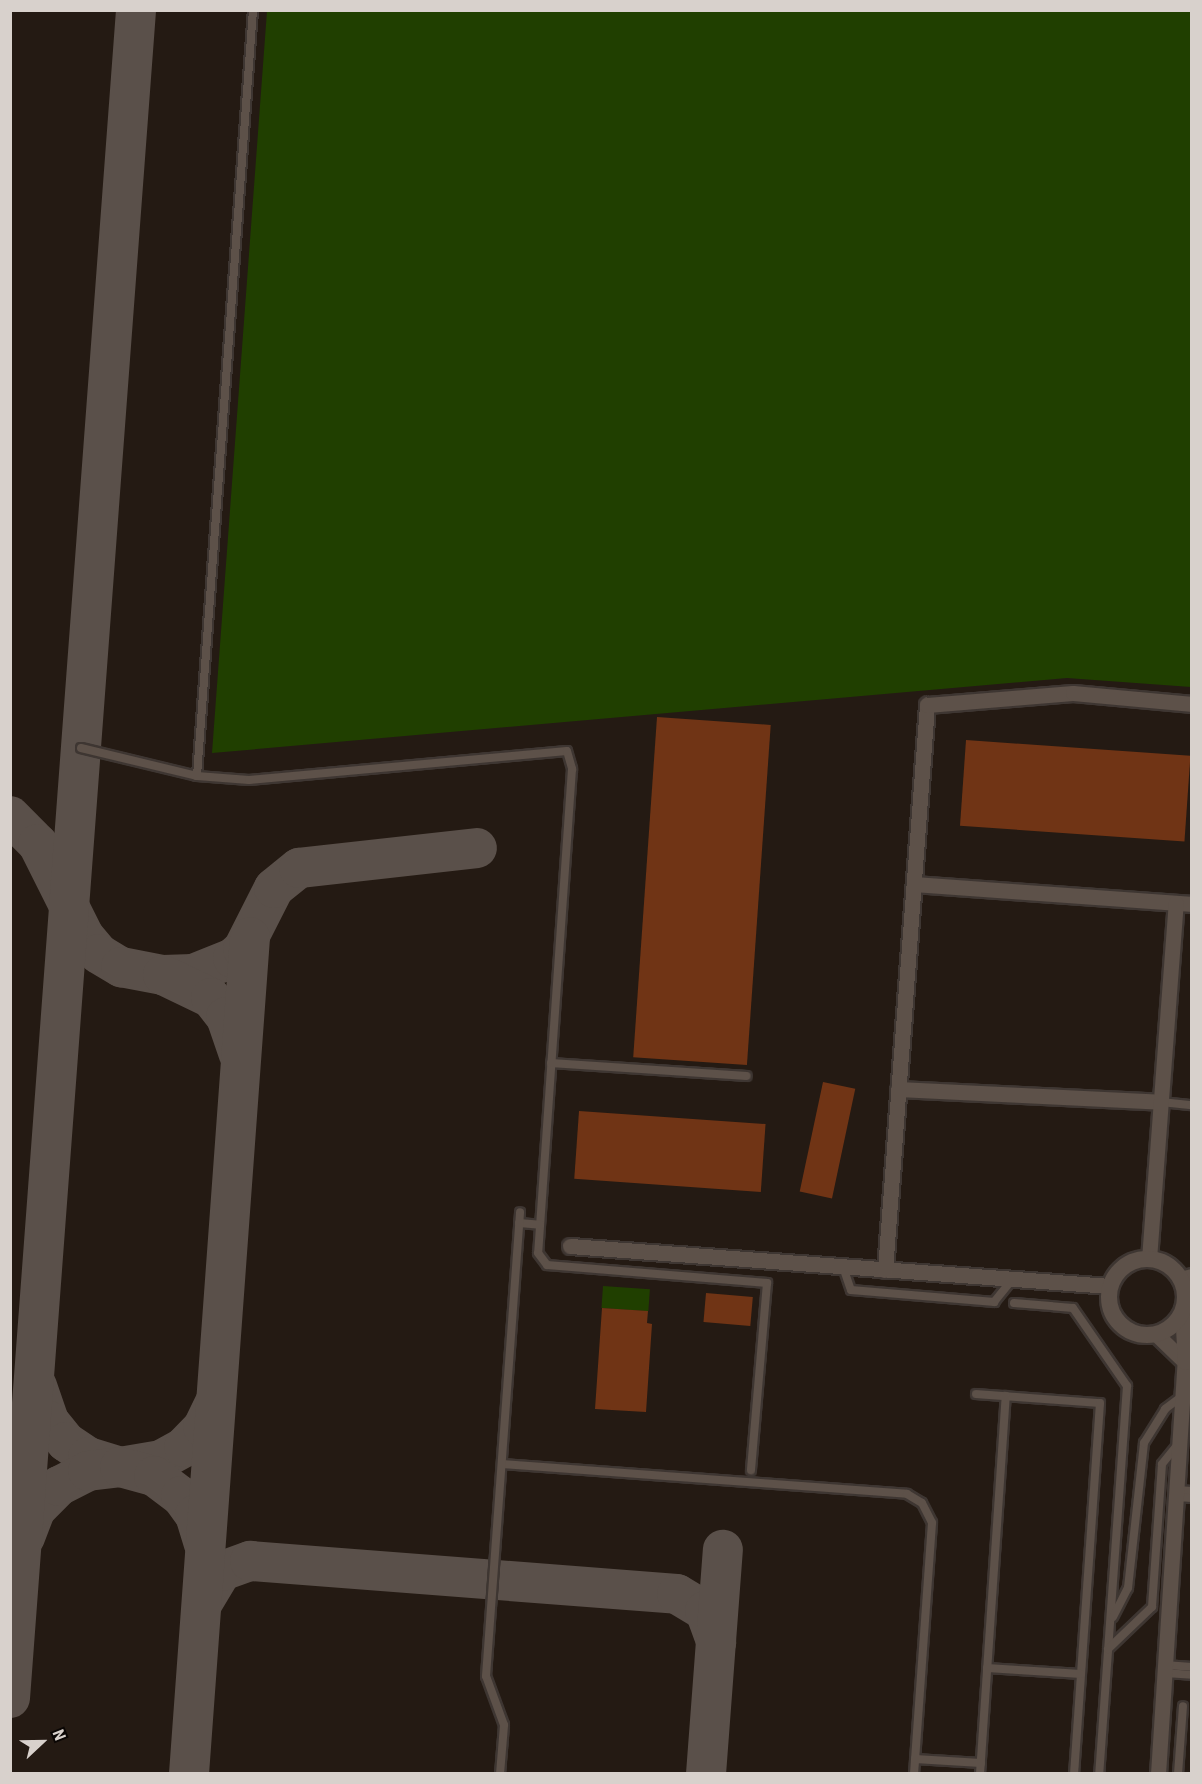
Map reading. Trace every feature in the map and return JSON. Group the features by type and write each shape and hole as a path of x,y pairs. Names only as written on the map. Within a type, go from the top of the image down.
{"street":[{"path":"885,1270 927,705 1073,693 1191,704"},
{"path":"914,884 1184,903 1161,1102 1149,1259"},
{"path":"898,1089 1161,1102"},
{"path":"570,1246 1110,1287"},
{"path":"1158,1773 1165,1669 1184,1494 1180,1441 1185,1362 1187,1304 1186,1278 1161,1262 1149,1259 1124,1266 1110,1287 1108,1300 1119,1324 1143,1335 1156,1334 1187,1304"},
{"path":"1156,1334 1185,1362"}],"lane":[{"path":"197,776 253,10"},
{"path":"81,748 197,776 249,780 567,751 572,769 538,1253 547,1265 767,1283 751,1470"},
{"path":"551,1063 747,1076"},
{"path":"1161,1102 1191,1105"},
{"path":"501,1773 504,1725 486,1676 520,1212"},
{"path":"519,1223 540,1225"},
{"path":"843,1267 851,1290 994,1302 1012,1279"},
{"path":"1014,1303 1073,1308 1127,1386 1099,1773"},
{"path":"976,1394 1100,1403 1074,1773"},
{"path":"980,1773 1006,1396"},
{"path":"1110,1622 1128,1588 1144,1443 1165,1408 1183,1396"},
{"path":"1108,1649 1152,1607 1162,1464 1180,1441"},
{"path":"502,1464 907,1494 922,1503 932,1522 914,1773"},
{"path":"1165,1669 1191,1667"},
{"path":"987,1668 1081,1674"},
{"path":"1165,1669 1191,1675"},
{"path":"1178,1773 1183,1706"},
{"path":"915,1759 981,1763"}],"green space":[{"path":"267,11 1191,11 1191,687 1067,678 212,753"},
{"path":"603,1286 650,1289 648,1311 601,1308"}],"building":[{"path":"657,717 771,725 747,1065 633,1057"},
{"path":"966,740 1190,756 1184,841 960,826"},
{"path":"823,1082 855,1089 832,1198 800,1192"},
{"path":"579,1111 766,1124 761,1192 574,1179"},
{"path":"706,1293 753,1297 750,1326 703,1322"},
{"path":"602,1308 648,1311 647,1323 652,1324 646,1412 595,1409"}],"taxiway":[{"path":"10,1698 136,10"},
{"path":"10,816 38,844 84,936 99,954 121,967 163,975 193,974 233,958 243,949 274,888 299,868 477,848"},
{"path":"189,1774 250,937"},
{"path":"163,975 211,998 226,1017 239,1054"},
{"path":"37,1386 49,1421 66,1442 88,1457 120,1467 161,1460 184,1447 203,1427 215,1402"},
{"path":"25,1537 36,1509 59,1486 88,1471 120,1467 154,1476 181,1496 195,1515 204,1544"},
{"path":"706,1774 723,1550"},
{"path":"202,1604 222,1571 250,1561 677,1594 705,1611 716,1642"}]}
